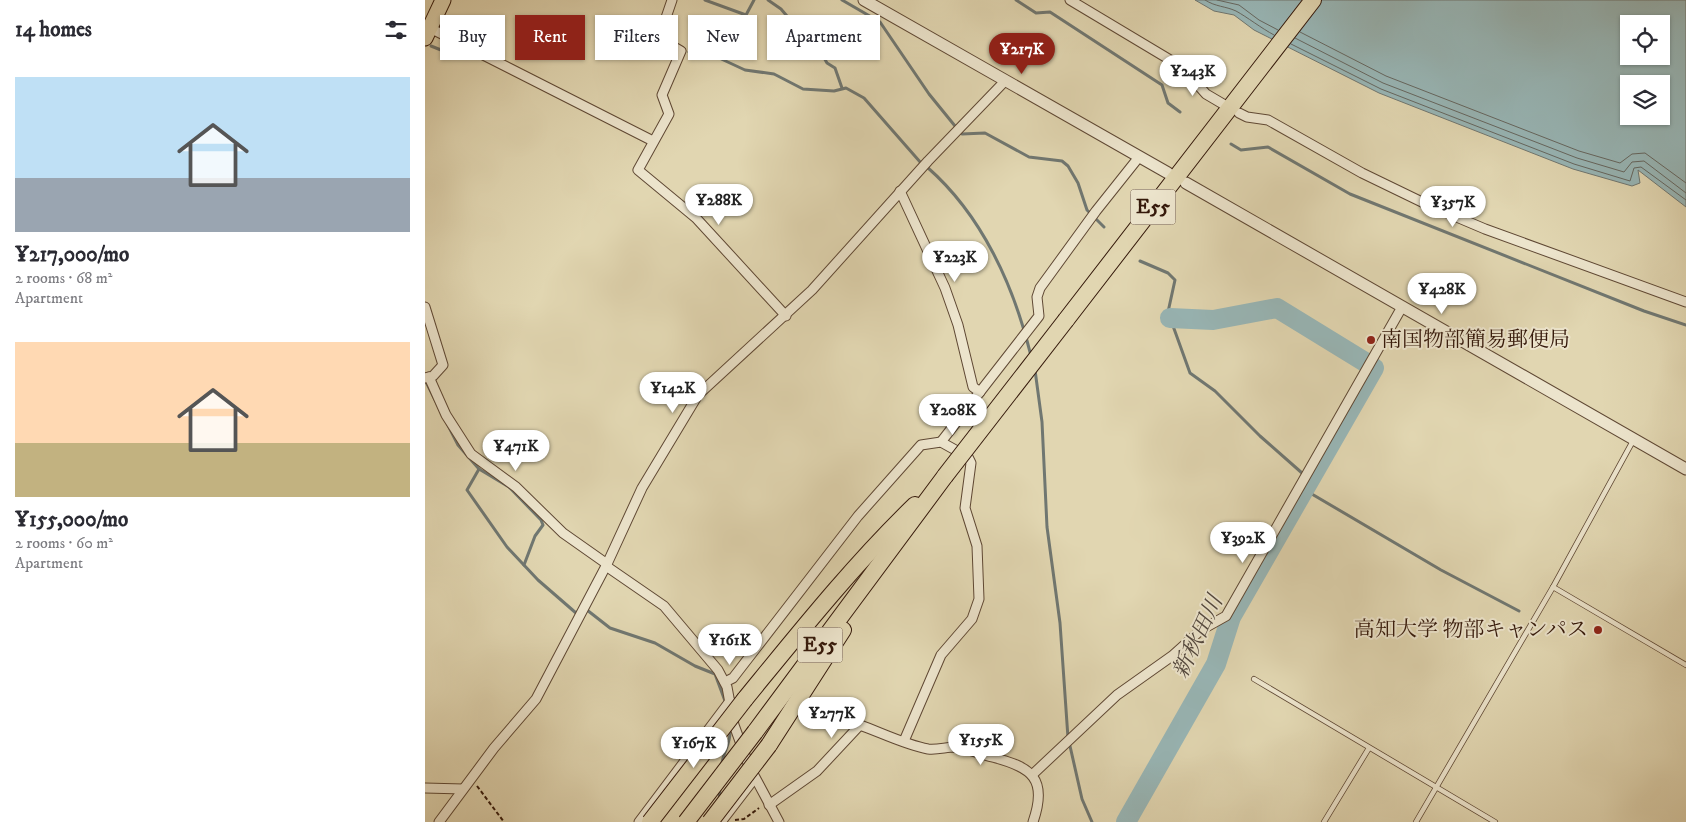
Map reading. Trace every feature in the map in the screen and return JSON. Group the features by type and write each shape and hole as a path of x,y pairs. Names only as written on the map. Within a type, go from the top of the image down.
{"highway":[{"path":"428,33 443,0"},
{"name":"E55","path":"687,822 886,558 945,476 1313,0"},
{"path":"650,822 738,700 897,522 945,476"},
{"path":"718,822 825,660 886,558"}],"street":[{"path":"672,0 659,38 681,51 662,95 669,114 638,170 696,218 787,316"},
{"path":"864,0 1168,173"},
{"path":"1070,0 1182,67 1206,94 1223,104"},
{"path":"428,33 653,141"},
{"path":"439,822 494,748 536,699 606,565 642,488 698,395 787,316 900,191 1005,80"},
{"path":"1239,113 1247,117 1268,120 1362,173 1426,204 1485,229 1686,302"},
{"path":"941,442 1039,316 1037,297 1040,288 1096,211 1139,157"},
{"path":"1186,183 1686,469"},
{"path":"900,191 945,288 958,325 973,387 979,392"},
{"path":"425,307 443,365 427,378 446,415 471,454 516,487 563,533 664,606 718,670 738,700 734,725 754,779 779,822"},
{"path":"1033,775 1117,695 1172,656 1195,635 1226,616 1402,307"},
{"path":"725,682 733,678 858,516 921,445 941,442 968,457 971,463 965,508 977,546 979,600 972,619 941,655 904,741"},
{"path":"639,822 738,700"},
{"path":"768,804 817,771 860,724 928,749 942,750 954,747 1014,762 1033,775 1038,784 1040,799 1033,822"},
{"path":"718,822 754,779"},
{"path":"425,788 463,789"}],"lane":[{"path":"1416,822 1553,587 1634,439"},
{"path":"1553,587 1686,665"},
{"path":"1254,679 1495,822"},
{"path":"1325,822 1369,748"}],"path":[{"path":"472,777 504,822"},
{"path":"718,822 744,819 768,804"}],"water":[{"path":"1195,0 1686,0 1686,207 1638,170 1640,183 1632,186 1573,169 1379,93 1254,30 1234,15 1214,11"}],"waterway":[{"path":"705,0 746,15 754,0"},
{"path":"768,0 781,9 803,35 811,35 827,63 835,68 842,88"},
{"path":"842,0 880,22 929,94 955,126"},
{"path":"1016,0 1036,13 1050,12 1162,85 1168,103 1180,112"},
{"path":"431,46 440,50"},
{"path":"723,60 745,70 774,74 803,89 834,91 846,88 864,98 921,163"},
{"path":"961,132 962,134 985,133 1029,157 1062,161 1068,166 1078,183 1087,210 1104,227"},
{"path":"1231,144 1241,150 1268,147 1350,194 1644,311 1686,325"},
{"path":"927,167 947,186 980,229 1005,278 1024,330 1031,356"},
{"path":"1140,261 1168,273 1175,280 1168,312 1190,373 1215,391 1260,436 1302,473"},
{"name":"新秋田川","path":"1170,318 1213,320 1277,308 1365,362"},
{"name":"新秋田川","path":"1126,822 1216,664 1231,617 1374,368"},
{"path":"1035,370 1042,422 1047,527 1060,623 1068,738"},
{"path":"426,382 458,445 479,469 467,490 507,547 538,580 577,612"},
{"path":"479,469 509,487 541,520 543,525 535,536 524,565"},
{"path":"1305,490 1441,570 1519,611"},
{"path":"587,610 610,628 655,643 695,666 715,674 725,701"},
{"path":"722,764 730,730"},
{"path":"1070,746 1082,799 1092,822"},
{"path":"719,801 720,788"}],"place":[{"name":"南国物部簡易郵便局","path":"1371,340"},
{"name":"高知大学 物部キャンパス","path":"1598,630"}]}
